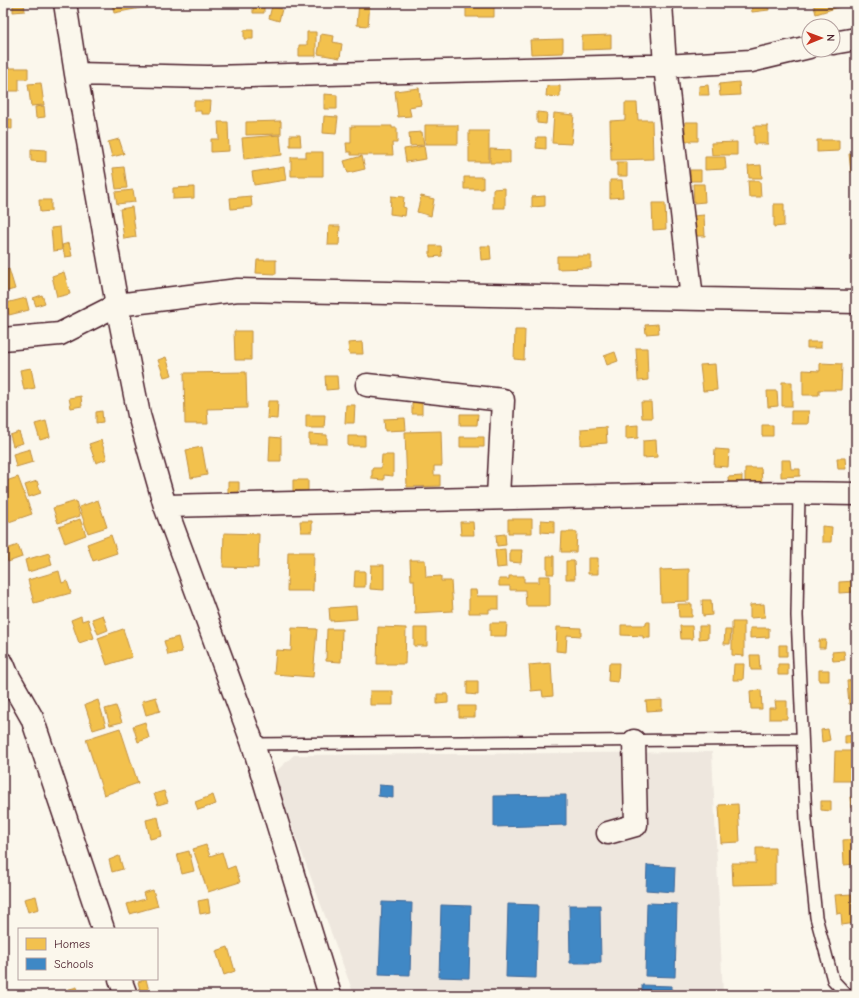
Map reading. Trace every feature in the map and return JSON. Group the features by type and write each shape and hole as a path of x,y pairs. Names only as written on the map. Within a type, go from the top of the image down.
{"street":[{"path":"65,3 76,74 117,305 139,415 165,506 253,744 330,995"},
{"path":"661,3 665,66 692,299"},
{"path":"841,42 856,39"},
{"path":"76,74 208,77 665,66 750,61 801,49"},
{"path":"3,339 60,334 117,305 238,290 856,302"},
{"path":"367,384 503,400 498,498"},
{"path":"165,506 705,494 856,494"},
{"path":"4,671 32,718 103,928"},
{"path":"608,833 636,825 634,741"},
{"path":"120,980 126,995"}],"lane":[{"path":"799,493 797,616 806,820 816,917 833,980 847,995"},
{"path":"253,744 802,739"}],"shaded area":[{"path":"712,752 723,995 354,995 273,774 294,755"}],"building: Homes":[{"path":"13,3 24,3 25,11 13,12"},
{"path":"112,3 139,3 140,8 114,13"},
{"path":"253,3 264,3 264,13 253,13"},
{"path":"359,3 370,4 368,26 357,25"},
{"path":"466,3 494,3 494,17 466,17"},
{"path":"751,3 768,3 769,10 752,12"},
{"path":"813,3 841,3 842,6 816,14"},
{"path":"272,6 282,9 279,21 269,18"},
{"path":"244,30 253,30 253,39 244,39"},
{"path":"307,32 316,32 316,56 299,56 299,45 307,45"},
{"path":"321,34 334,36 333,42 342,44 340,58 318,54"},
{"path":"611,35 611,49 582,50 582,36"},
{"path":"563,39 563,53 531,54 530,40"},
{"path":"3,68 28,68 28,79 19,79 19,91 5,91"},
{"path":"739,82 740,95 720,96 719,84"},
{"path":"41,83 44,105 31,106 28,84"},
{"path":"708,85 709,95 699,95 699,86"},
{"path":"547,86 560,86 560,97 546,96"},
{"path":"419,88 421,105 409,107 411,116 398,117 395,91"},
{"path":"324,94 337,95 337,109 324,109"},
{"path":"194,101 211,101 210,114 201,114 201,111 194,111"},
{"path":"625,103 637,103 638,120 652,120 653,159 611,160 610,121 625,120"},
{"path":"44,106 45,117 36,118 35,107"},
{"path":"537,112 547,113 546,124 537,123"},
{"path":"554,113 574,115 571,144 552,143"},
{"path":"324,116 338,117 336,134 323,133"},
{"path":"3,119 12,119 12,129 3,128"},
{"path":"281,121 281,134 246,135 246,122"},
{"path":"218,122 228,122 229,151 211,152 211,139 219,139"},
{"path":"685,122 698,122 698,141 685,141"},
{"path":"425,125 458,125 458,144 425,144"},
{"path":"351,126 392,126 392,128 397,128 397,143 392,143 393,155 351,155 351,152 347,152 346,143 351,143"},
{"path":"754,126 768,126 768,144 754,144"},
{"path":"469,131 489,131 489,162 469,162"},
{"path":"422,132 424,145 410,146 409,133"},
{"path":"280,135 282,155 244,159 242,138"},
{"path":"290,135 300,135 301,146 290,146"},
{"path":"537,137 546,137 546,149 536,148"},
{"path":"119,139 124,154 112,157 108,142"},
{"path":"817,140 839,140 839,151 817,152"},
{"path":"737,142 737,155 712,155 711,143"},
{"path":"424,146 426,159 406,162 404,149"},
{"path":"31,149 46,150 46,162 31,161"},
{"path":"490,149 510,150 510,163 490,163"},
{"path":"306,152 323,152 323,176 291,176 291,157 306,157"},
{"path":"856,153 856,172 851,172 849,154"},
{"path":"362,156 365,169 348,173 344,161"},
{"path":"705,157 725,157 726,169 705,170"},
{"path":"617,162 627,162 627,176 617,176"},
{"path":"761,165 762,178 749,178 748,166"},
{"path":"124,167 127,188 116,189 113,168"},
{"path":"284,167 286,180 254,185 252,172"},
{"path":"690,170 701,170 701,181 690,181"},
{"path":"464,177 483,177 483,189 464,189"},
{"path":"610,180 622,180 623,197 610,198"},
{"path":"748,181 760,181 761,197 749,197"},
{"path":"693,184 704,184 705,202 694,203"},
{"path":"194,187 194,198 173,199 173,188"},
{"path":"505,188 505,208 493,208 493,189"},
{"path":"133,190 135,202 117,204 115,192"},
{"path":"251,196 252,207 231,209 230,198"},
{"path":"391,196 404,197 403,207 406,208 405,216 390,214"},
{"path":"421,196 434,199 431,216 417,212"},
{"path":"545,196 545,206 532,207 532,197"},
{"path":"39,200 51,200 51,211 40,212"},
{"path":"652,203 665,203 666,229 653,230"},
{"path":"774,204 784,204 784,226 774,227"},
{"path":"132,207 136,237 124,239 120,209"},
{"path":"704,215 705,236 694,236 693,216"},
{"path":"329,226 340,226 339,245 328,245"},
{"path":"60,227 62,250 53,251 51,228"},
{"path":"69,243 72,256 65,257 62,245"},
{"path":"430,246 441,246 442,256 430,257"},
{"path":"480,246 490,246 491,259 481,260"},
{"path":"557,256 591,256 591,268 557,269"},
{"path":"257,260 276,260 276,274 256,273"},
{"path":"9,269 15,289 4,292 3,271"},
{"path":"64,272 70,294 57,297 52,276"},
{"path":"42,295 45,303 36,306 33,298"},
{"path":"26,298 29,310 9,315 6,303"},
{"path":"658,324 659,333 646,334 645,325"},
{"path":"515,330 525,330 524,360 514,359"},
{"path":"234,331 251,331 251,360 235,360"},
{"path":"362,342 363,354 349,354 348,343"},
{"path":"807,342 821,342 821,348 807,348"},
{"path":"636,348 647,348 648,380 638,381"},
{"path":"615,352 618,361 607,365 604,356"},
{"path":"166,357 172,375 164,377 158,360"},
{"path":"820,363 842,364 841,390 819,390 819,395 803,395 803,370 820,371"},
{"path":"715,364 717,390 703,391 700,365"},
{"path":"31,368 35,388 24,390 20,370"},
{"path":"246,372 247,408 207,409 208,424 185,424 184,373"},
{"path":"325,376 337,376 338,389 326,390"},
{"path":"782,382 792,382 792,406 782,406"},
{"path":"767,391 777,391 778,406 768,407"},
{"path":"81,396 82,406 71,408 69,398"},
{"path":"412,399 422,399 422,414 412,414"},
{"path":"268,401 278,401 277,419 267,418"},
{"path":"641,402 651,402 652,418 642,418"},
{"path":"346,405 355,405 354,423 345,423"},
{"path":"102,411 103,422 96,423 96,412"},
{"path":"791,411 809,411 808,424 791,424"},
{"path":"460,414 478,414 477,425 460,425"},
{"path":"306,415 325,415 324,428 306,428"},
{"path":"405,418 406,430 385,431 384,419"},
{"path":"46,421 50,437 40,440 35,424"},
{"path":"638,425 638,438 626,439 626,426"},
{"path":"762,425 773,425 773,436 762,436"},
{"path":"606,427 607,443 581,445 581,429"},
{"path":"441,431 442,466 434,466 434,475 440,475 440,486 407,487 405,432"},
{"path":"19,432 23,443 13,446 10,435"},
{"path":"309,434 327,435 327,444 309,444"},
{"path":"348,436 365,436 365,446 348,446"},
{"path":"270,437 281,438 281,461 269,461"},
{"path":"460,437 484,437 484,447 460,447"},
{"path":"101,440 107,459 96,463 89,444"},
{"path":"656,440 657,457 643,458 643,441"},
{"path":"202,447 207,475 191,478 186,450"},
{"path":"30,449 33,462 16,467 13,454"},
{"path":"715,449 729,450 728,467 714,466"},
{"path":"382,455 393,455 393,476 384,475 384,480 372,479 372,468 381,468"},
{"path":"837,458 845,458 846,469 838,469"},
{"path":"781,460 790,460 791,469 800,469 800,476 781,477"},
{"path":"745,468 761,468 762,483 745,484"},
{"path":"742,476 742,486 729,486 728,477"},
{"path":"18,477 32,514 3,524 3,482"},
{"path":"293,480 308,480 308,491 293,491"},
{"path":"37,481 41,493 29,497 25,485"},
{"path":"228,482 239,482 239,496 228,496"},
{"path":"98,500 107,527 88,533 79,507"},
{"path":"76,501 80,516 58,523 53,508"},
{"path":"80,519 86,535 65,543 59,527"},
{"path":"508,519 532,519 532,533 508,533"},
{"path":"541,520 554,521 554,533 541,532"},
{"path":"300,521 312,521 312,532 301,532"},
{"path":"460,522 473,522 474,535 461,535"},
{"path":"822,526 832,527 831,542 822,542"},
{"path":"562,532 577,532 576,552 561,552"},
{"path":"224,533 259,534 258,568 223,567"},
{"path":"505,534 506,545 497,546 496,535"},
{"path":"111,535 117,553 93,561 87,544"},
{"path":"18,545 22,557 8,562 4,550"},
{"path":"505,549 506,567 497,568 495,550"},
{"path":"510,550 522,550 521,563 510,562"},
{"path":"288,552 314,552 313,591 287,591"},
{"path":"49,553 52,565 28,572 25,560"},
{"path":"547,556 554,556 554,574 547,574"},
{"path":"588,558 598,558 598,574 588,574"},
{"path":"410,560 425,560 426,577 441,576 441,581 451,581 453,611 415,613 414,580 411,580"},
{"path":"566,561 574,561 575,579 566,579"},
{"path":"371,565 384,565 384,590 370,589"},
{"path":"689,569 689,601 661,602 660,570"},
{"path":"59,571 62,583 67,581 71,593 34,603 28,580"},
{"path":"355,571 365,571 365,587 354,587"},
{"path":"509,576 524,576 524,582 539,582 539,576 550,576 550,606 526,606 525,590 510,590 510,586 499,586 499,579 509,579"},
{"path":"856,581 856,592 839,593 839,582"},
{"path":"469,590 476,590 477,596 499,596 499,609 489,609 489,613 469,613"},
{"path":"702,600 711,600 712,615 703,616"},
{"path":"678,604 692,604 692,617 679,617"},
{"path":"764,604 765,617 750,618 750,605"},
{"path":"356,606 357,619 330,621 329,608"},
{"path":"103,615 108,630 98,634 92,619"},
{"path":"81,616 82,621 88,619 94,638 79,643 71,620"},
{"path":"646,622 650,622 650,638 643,638 643,636 621,635 621,625 646,625"},
{"path":"732,622 744,622 744,656 732,655"},
{"path":"490,623 507,623 506,636 490,636"},
{"path":"680,626 692,626 693,639 681,639"},
{"path":"699,626 708,626 708,638 699,639"},
{"path":"378,627 406,628 405,664 377,664"},
{"path":"557,627 581,628 581,636 567,635 566,652 556,651"},
{"path":"292,628 317,629 313,677 274,674 276,650 291,651"},
{"path":"414,628 427,628 427,646 414,646"},
{"path":"750,628 769,628 769,637 750,638"},
{"path":"123,629 132,657 107,665 98,638"},
{"path":"327,629 342,629 341,662 326,661"},
{"path":"725,630 731,630 730,644 724,644"},
{"path":"178,637 182,652 168,655 164,641"},
{"path":"819,640 826,640 825,648 819,648"},
{"path":"779,645 787,645 787,656 779,656"},
{"path":"844,651 845,660 833,661 832,652"},
{"path":"750,655 759,655 760,670 751,670"},
{"path":"551,663 553,696 543,697 542,690 531,691 529,665"},
{"path":"609,663 619,663 618,682 608,681"},
{"path":"734,664 744,664 743,680 733,680"},
{"path":"778,664 788,664 788,675 778,675"},
{"path":"819,670 829,670 829,681 819,681"},
{"path":"856,680 856,703 849,704 847,681"},
{"path":"467,681 478,681 478,695 467,694"},
{"path":"761,690 762,709 751,709 750,691"},
{"path":"370,691 393,691 393,705 370,705"},
{"path":"437,694 448,694 448,703 437,704"},
{"path":"156,697 160,711 146,715 142,701"},
{"path":"98,700 106,726 93,730 85,705"},
{"path":"662,700 662,710 647,711 646,701"},
{"path":"775,701 787,701 787,719 769,719 769,708 776,708"},
{"path":"116,706 122,722 110,725 105,709"},
{"path":"459,706 475,706 475,717 459,717"},
{"path":"145,722 149,738 138,742 133,726"},
{"path":"120,728 138,783 104,795 86,739"},
{"path":"828,729 830,740 822,742 821,730"},
{"path":"856,735 856,743 845,744 845,736"},
{"path":"835,751 856,751 856,781 834,781"},
{"path":"164,791 168,802 158,805 154,794"},
{"path":"213,795 216,804 198,810 195,802"},
{"path":"850,797 856,797 856,808 851,808"},
{"path":"821,801 831,801 831,811 821,810"},
{"path":"738,804 740,842 721,843 719,805"},
{"path":"158,817 162,836 150,839 146,820"},
{"path":"856,839 856,864 844,865 843,840"},
{"path":"206,845 210,856 222,852 227,869 235,866 240,882 208,892 193,849"},
{"path":"756,848 775,848 775,884 733,885 732,863 756,863"},
{"path":"189,851 194,871 182,874 177,854"},
{"path":"119,856 123,869 112,872 109,860"},
{"path":"153,890 158,906 130,914 127,904 145,899 143,893"},
{"path":"852,894 853,912 856,912 856,923 842,925 841,913 837,914 835,895"},
{"path":"36,896 39,909 28,912 24,899"},
{"path":"208,899 210,912 200,914 198,901"},
{"path":"228,947 235,971 224,975 216,951"},
{"path":"146,980 149,991 156,990 157,995 132,995 131,993 140,990 138,982"},
{"path":"77,987 79,995 67,995 66,990"}],"building: Schools":[{"path":"379,785 393,786 393,798 378,796"},
{"path":"566,795 566,825 494,827 494,796"},
{"path":"647,865 675,867 674,892 646,890"},
{"path":"382,902 412,903 410,975 379,974"},
{"path":"647,903 677,904 675,977 645,976"},
{"path":"508,904 538,905 536,978 506,977"},
{"path":"441,905 471,906 469,978 439,977"},
{"path":"569,905 600,905 601,963 570,963"},
{"path":"642,985 672,986 672,995 642,995"}]}
